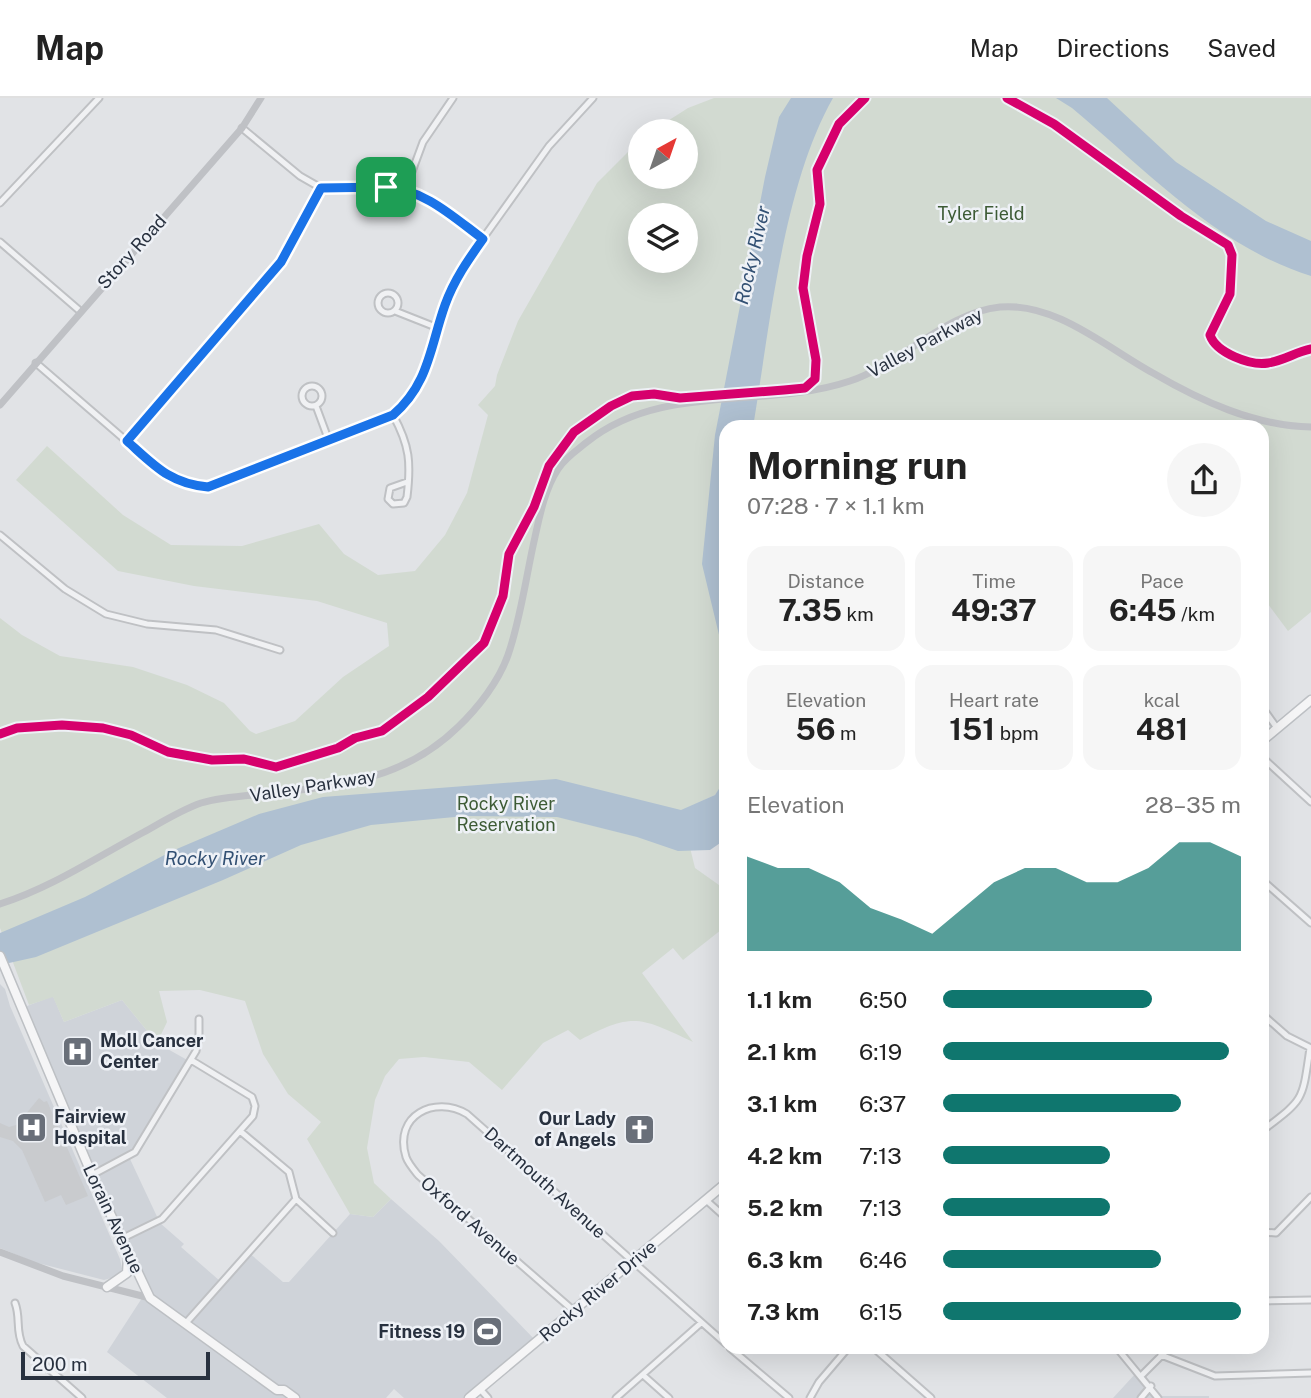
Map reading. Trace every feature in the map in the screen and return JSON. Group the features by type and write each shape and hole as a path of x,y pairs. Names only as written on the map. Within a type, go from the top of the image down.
{"main road":[{"path":"1269,735 1311,700"},
{"name":"Lorain Avenue","path":"0,956 92,1175 150,1298 279,1394 284,1390 295,1398"},
{"name":"Rocky River Drive","path":"469,1398 719,1188"},
{"path":"107,1287 127,1273 129,1254"}],"street":[{"path":"0,203 99,98"},
{"name":"Story Road","path":"0,405 242,128 261,98"},
{"path":"405,188 423,142 453,98"},
{"path":"37,363 167,475 187,485 208,487 393,415 414,394 424,377 438,328 457,278 549,146 593,98"},
{"path":"242,128 300,176 321,188 405,188 426,197 483,239"},
{"path":"127,441 281,262 321,188"},
{"path":"0,242 80,311"},
{"name":"Valley Parkway","path":"0,904 59,878 205,802 365,781 409,763 437,744 458,727 491,687 508,656 540,513 548,487 559,467 595,435 616,423 663,406 783,395 849,382 872,373 954,323 981,310 1019,307 1064,321 1161,378 1221,407 1265,420"},
{"path":"395,311 438,328"},
{"path":"316,406 329,441"},
{"path":"393,415 408,445 410,456 407,497 404,503 393,504 388,499 390,488 407,482"},
{"name":"Valley Parkway","path":"1269,421 1311,427"},
{"path":"0,535 65,589 106,614 147,624 216,630 281,650"},
{"path":"1269,717 1277,728"},
{"path":"1269,764 1311,803"},
{"path":"1269,886 1311,923"},
{"path":"92,1175 110,1168 135,1152 191,1060 200,1037 199,1019"},
{"path":"1269,1020 1287,1036 1310,1048 1303,1094 1297,1104 1269,1126"},
{"path":"121,1239 162,1219 253,1116 253,1097 191,1060"},
{"name":"Dartmouth Avenue","path":"416,1114 427,1107 442,1105 456,1107 467,1114 719,1338"},
{"name":"Oxford Avenue","path":"416,1114 408,1124 404,1139 406,1157 418,1175 575,1311"},
{"path":"240,1131 289,1172 296,1199 333,1233"},
{"path":"185,1324 296,1199"},
{"path":"706,1200 719,1212"},
{"path":"1269,1232 1276,1233 1284,1227 1310,1201"},
{"path":"0,1252 64,1276 150,1298"},
{"path":"1269,1301 1311,1300"},
{"path":"15,1303 19,1313 18,1336 23,1346 82,1398"},
{"path":"616,1398 701,1323"},
{"name":"Dartmouth Avenue","path":"737,1354 789,1398"},
{"path":"810,1398 819,1382 843,1354"},
{"path":"881,1354 931,1398"},
{"path":"1122,1354 1151,1386 1158,1398"},
{"path":"1142,1376 1161,1355 1215,1376 1311,1373"},
{"path":"643,1376 669,1398"},
{"path":"1140,1398 1151,1386"},
{"path":"480,1389 488,1398"}],"shaded area":[{"name":"Fairview Hospital","path":"0,984 5,989 120,1259 122,1269 118,1276 104,1280 34,1262 0,1248"},
{"path":"53,996 64,1022 122,1000 157,1043 189,1061 130,1159 160,1223 184,1244 181,1247 220,1281 185,1322 153,1298 136,1266 22,1008"},
{"path":"391,1199 439,1241 537,1342 469,1398 404,1398 394,1389 386,1398 289,1398 186,1327 286,1398 167,1398 107,1352 142,1298 184,1325 248,1252 283,1282 289,1282 350,1214 373,1217"},
{"path":"1136,1373 1157,1396 1209,1398 1113,1398"}],"green space":[{"name":"Rocky River Reservation","path":"714,98 1311,98 1311,612 1288,631 1269,605 1269,420 719,420 719,790 715,795 681,811 695,868 719,885 719,932 683,960 673,948 642,973 693,1042 660,1027 636,1021 613,1025 580,1040 568,1030 543,1043 502,1090 469,1062 424,1057 399,1059 385,1076 375,1100 367,1148 374,1183 391,1199 373,1217 350,1214 307,1139 321,1122 288,1094 263,1054 245,1001 200,990 159,991 167,1022 157,1043 122,1000 64,1022 53,997 29,1005 0,928 0,618 22,635 60,656 133,667 187,685 224,703 256,734 295,721 343,677 389,646 387,623 317,601 194,586 118,571 16,480 47,446 123,515 171,545 242,546 319,524 344,554 378,575 415,571 445,535 467,493 488,415 478,405 495,386 518,321 597,183 628,152 628,189 698,189 698,119 671,119 688,108"}],"water":[{"name":"Rocky River","path":"791,98 833,98 816,133 790,214 754,420 719,420 719,635 702,564 715,435 779,117"},
{"path":"1056,98 1107,98 1176,162 1266,221 1311,241 1311,276 1277,263 1213,226 1072,108"},
{"name":"Rocky River","path":"556,779 681,810 715,795 719,789 719,844 710,850 678,851 637,837 557,817 465,816 371,825 301,845 36,957 0,965 0,933 85,897 172,851 259,814 323,797"}],"building":[{"path":"39,1098 47,1101 88,1196 66,1205 61,1195 45,1202 22,1150 13,1141 0,1137 0,1123 9,1127 16,1125 22,1114 25,1115"}],"cycle path":[{"path":"0,734 17,728 62,725 103,728 131,735 168,752 212,760 244,759 276,767 382,731 428,697 484,643 503,596 509,554 534,507 549,466 574,432 611,406 632,396 654,394 680,398 784,390 805,388 815,379 816,360 803,288 807,256 820,204 817,170 839,124 865,98"},
{"path":"1007,98 1054,124 1181,216 1228,245 1232,255 1230,294 1210,335 1219,347 1235,357 1261,363 1274,362 1311,349"}],"place":[{"name":"Moll Cancer Center","path":"77,1051"},
{"name":"Fairview Hospital","path":"31,1127"},
{"name":"Our Lady of Angels","path":"639,1129"},
{"name":"Fitness 19","path":"488,1332"}],"route":[{"path":"386,187 405,188 426,197 483,239 457,278 445,305 424,377 405,405 393,415 208,487 187,485 167,475 127,441 281,262 321,188 386,187"}],"park label":[{"name":"Tyler Field","path":"981,214"}]}
